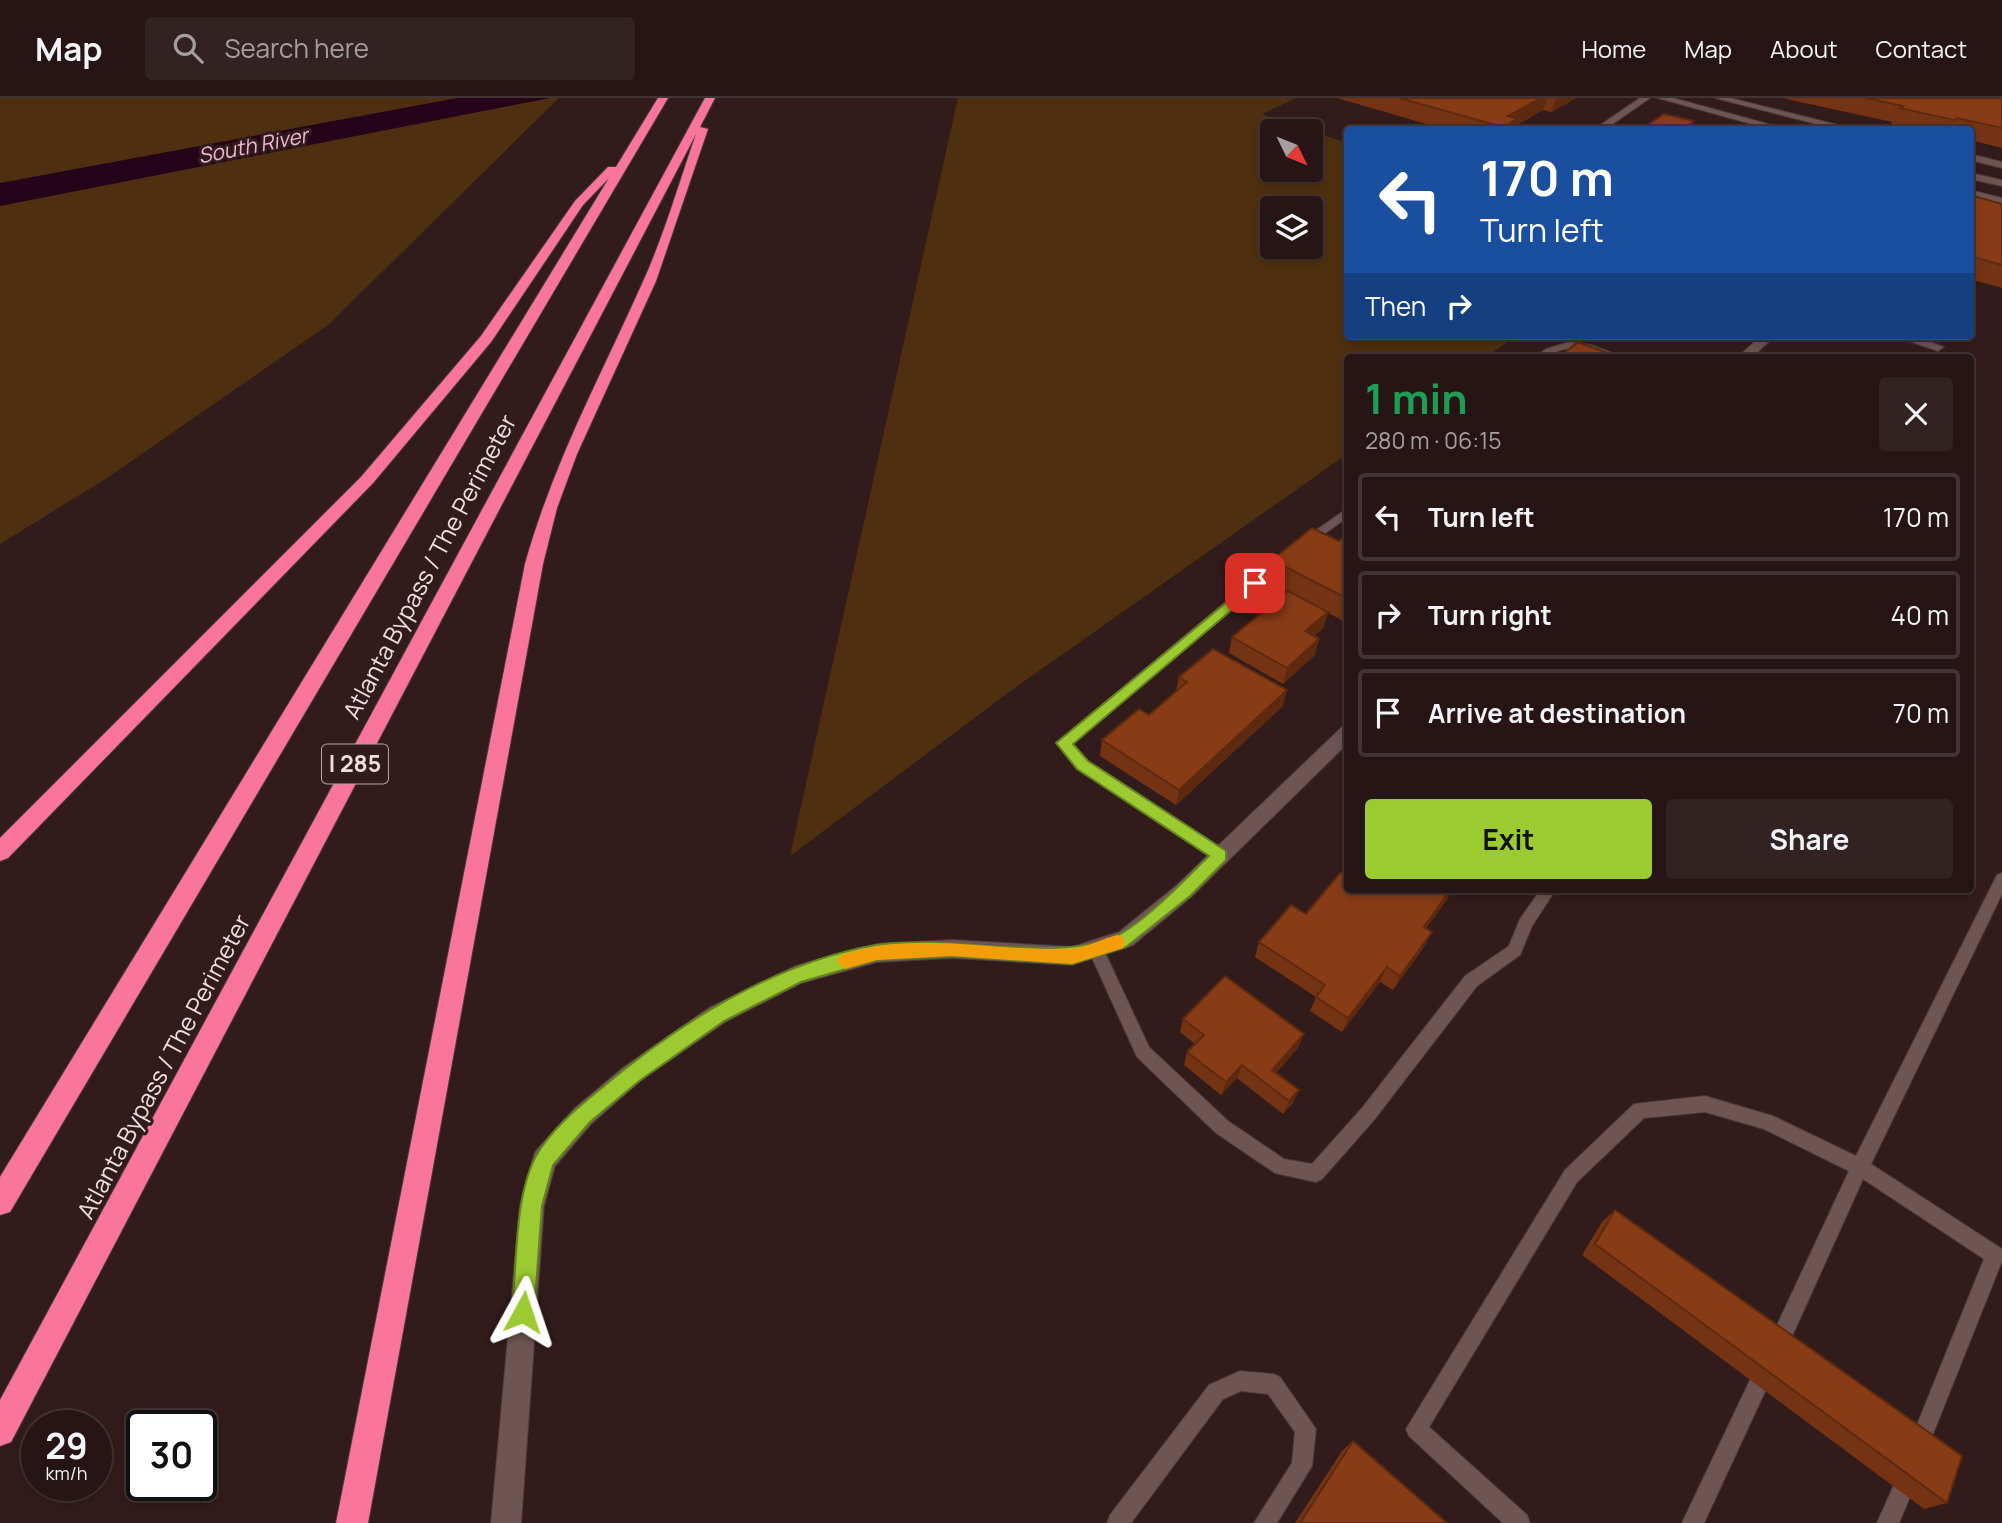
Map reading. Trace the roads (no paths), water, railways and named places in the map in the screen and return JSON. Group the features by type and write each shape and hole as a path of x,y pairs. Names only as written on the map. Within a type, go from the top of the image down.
{"highway":[{"name":"Atlanta Bypass / The Perimeter","path":"0,1202 663,98"},
{"name":"Atlanta Bypass / The Perimeter","path":"0,1431 712,98"},
{"path":"352,1523 534,564 549,508 569,454 650,281 712,98"},
{"path":"0,852 367,480 486,340 579,203 628,153"}],"street":[{"path":"1603,126 1646,98"},
{"path":"1662,98 1770,126"},
{"path":"1719,98 1837,126"},
{"path":"1785,126 1796,116"},
{"path":"1974,158 2002,164"},
{"path":"1974,177 2002,184"},
{"path":"1974,194 2002,201"},
{"path":"1748,354 1764,340"},
{"path":"1914,340 1938,347"},
{"path":"506,1523 532,1206 544,1160 583,1116 632,1074 717,1015 796,975 877,953 952,949 1072,956 1126,939 1184,891 1344,736"}],"lane":[{"path":"1544,354 1552,347 1573,343 1608,354"},
{"path":"1221,855 1082,765 1064,743 1291,552 1344,514"},
{"path":"1777,1347 1860,1167 2002,878"},
{"path":"1096,949 1143,1052 1222,1127 1281,1167 1316,1173 1368,1114 1471,981 1515,950 1525,923 1546,893"},
{"path":"1519,1523 1416,1429 1571,1176 1640,1110 1705,1104 1767,1122 1860,1167 1995,1255 1917,1448"},
{"path":"1118,1523 1216,1392 1240,1381 1273,1384 1306,1429 1302,1466 1265,1523"},
{"path":"1693,1523 1758,1385"},
{"path":"1888,1523 1901,1492"}],"water":[{"name":"South River","path":"457,98 550,98 0,206 0,183"}]}
